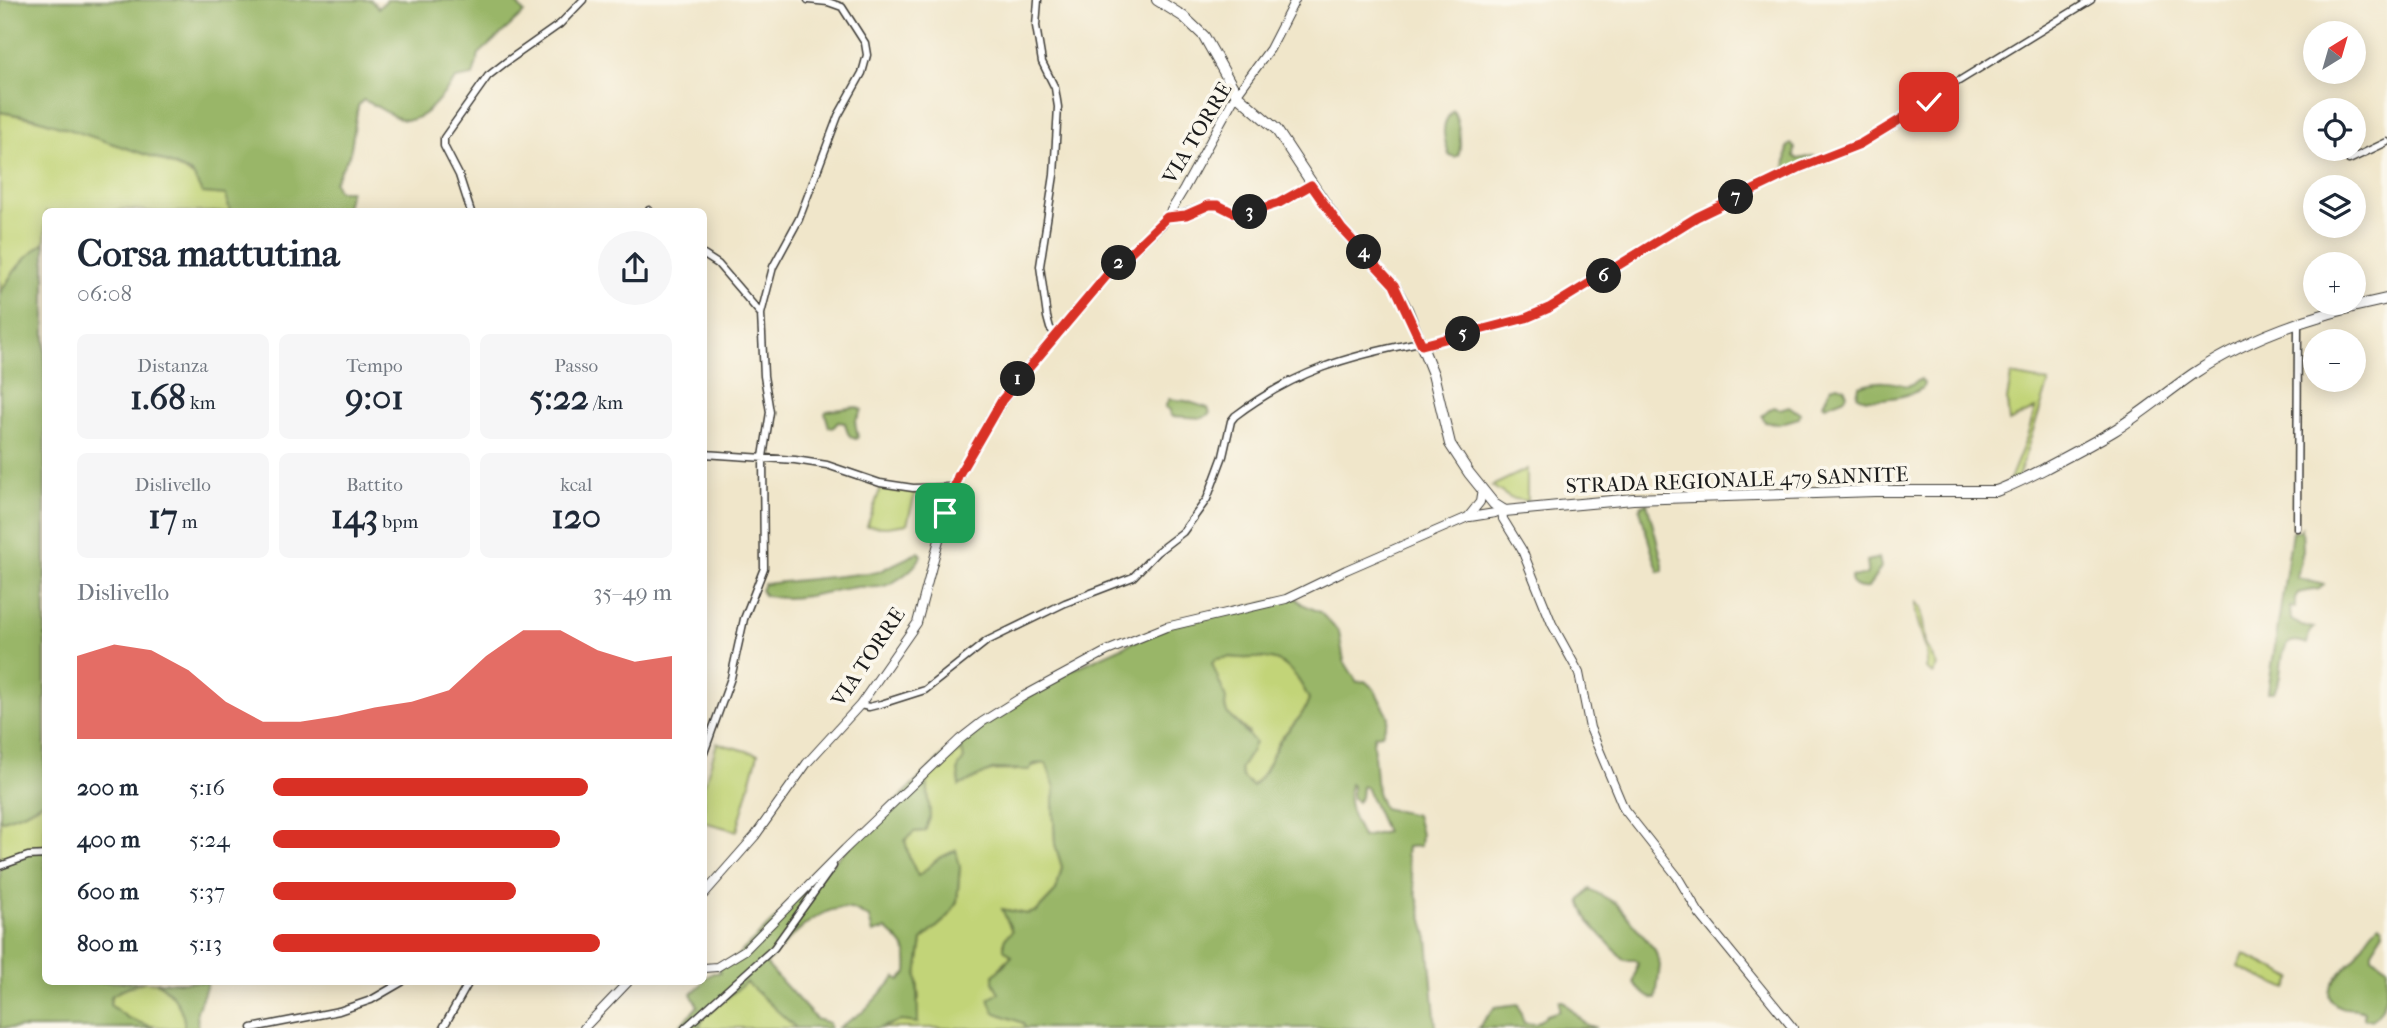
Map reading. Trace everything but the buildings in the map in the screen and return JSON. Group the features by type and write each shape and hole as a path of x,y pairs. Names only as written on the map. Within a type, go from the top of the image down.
{"main road":[{"path":"1157,0 1184,17 1204,36 1237,95 1276,129 1342,229 1394,285 1433,374 1450,444 1482,489 1502,509 1503,519 1522,550 1552,624 1579,673 1590,728 1625,809 1676,876 1699,913 1793,1028"},
{"name":"VIA TORRE","path":"707,891 755,836 807,763 860,705 917,623 953,487 990,416 1108,274 1167,217 1237,95 1270,49 1295,0"},
{"name":"STRADA REGIONALE 479 SANNITE","path":"1502,509 1513,512 1647,499 1875,491 1996,491 2060,461 2115,430 2201,370 2253,341 2346,307 2387,299"},
{"path":"1468,517 1480,502 1482,489"},
{"path":"707,968 718,967 745,950 971,729 1067,672 1107,651 1166,627 1286,599 1468,517 1502,509"},
{"path":"584,1028 625,985"}],"street":[{"path":"470,208 459,174 444,146 444,138 488,76 560,24 583,0"},
{"path":"707,745 731,678 744,619 764,568 764,457 769,412 761,314 773,267 799,219 838,116 862,73 867,55 865,43 842,7 808,0"},
{"path":"1038,0 1036,26 1042,62 1055,88 1058,107 1054,175 1040,265 1047,317 1050,328 1057,336"},
{"path":"860,705 869,707 925,690 987,641 1065,603 1133,577 1183,532 1207,499 1223,456 1231,421 1287,382 1328,364 1515,321 1549,308 1697,217 1801,167 1860,144 1891,127 1948,87 2091,0"},
{"path":"2366,152 2387,142"},
{"path":"1167,217 1186,215 1209,205 1218,205 1232,212 1245,214 1279,203 1311,185"},
{"path":"707,257 718,264 761,314"},
{"path":"2297,528 2298,323"},
{"path":"707,454 827,464 880,483 914,488 953,487"},
{"path":"0,866 28,856 42,855"},
{"path":"685,1028 774,948 831,870 831,863"},
{"path":"252,1028 339,1011 371,1000 397,985"},
{"path":"443,1028 467,985"}],"green space":[{"path":"0,0 371,0 378,8 387,0 514,0 524,13 479,54 473,76 456,79 431,108 415,119 398,118 363,100 358,106 350,154 334,182 338,191 350,191 346,208 229,208 226,195 202,193 192,173 159,159 35,118 0,112"},
{"path":"1453,110 1460,139 1458,155 1455,157 1449,155 1444,131 1446,121"},
{"path":"0,112 59,125 118,143 174,166 226,195 229,208 42,208 42,245 19,265 0,294"},
{"path":"1791,144 1795,148 1794,156 1798,159 1814,156 1814,161 1788,171 1785,168 1788,146"},
{"path":"42,245 42,803 0,821 0,294 31,253"},
{"path":"2011,375 2049,382 2017,480 2008,484 2035,409 2009,422 2007,400"},
{"path":"1921,379 1923,387 1910,394 1880,399 1857,395 1859,386 1866,384 1884,382 1908,386"},
{"path":"1831,387 1844,387 1847,394 1845,398 1825,406 1823,404"},
{"path":"1169,399 1208,408 1210,413 1203,418 1171,416 1170,410 1165,407"},
{"path":"1789,406 1800,414 1799,418 1778,424 1765,422 1762,416 1773,407 1780,409"},
{"path":"856,407 862,410 855,422 858,437 856,439 849,435 845,423 838,422 833,428 829,427 825,413 827,411"},
{"path":"1527,469 1527,501 1510,498 1492,486"},
{"path":"881,487 916,491 907,524 867,526"},
{"path":"1647,503 1663,564 1663,571 1659,572 1640,509"},
{"path":"2302,528 2303,550 2297,578 2324,585 2319,589 2298,593 2295,608 2290,607 2291,620 2314,628 2309,634 2307,644 2298,641 2288,644 2283,654 2278,684 2274,692 2268,692 2292,532"},
{"path":"919,552 919,560 911,569 881,587 857,587 787,598 764,595 761,590 764,584 878,572"},
{"path":"1879,558 1881,567 1868,588 1854,585 1851,577 1866,575 1867,561"},
{"path":"1294,596 1302,604 1320,612 1339,632 1344,661 1357,682 1365,681 1374,689 1389,717 1382,734 1375,735 1373,742 1377,792 1383,808 1416,815 1421,834 1420,846 1407,847 1406,854 1428,939 1436,1028 1025,1028 1023,1023 994,1012 989,999 999,993 993,976 1012,956 1004,949 1004,940 1012,931 1002,909 1027,914 1037,911 1056,891 1062,867 1055,844 1055,788 1046,763 1034,764 1029,770 994,769 959,786 958,768 964,759 962,749 927,777 930,817 925,831 914,832 905,840 918,876 939,858 956,850 960,867 957,902 948,917 922,940 917,975 918,1023 901,1021 879,1028 838,1028 864,1011 896,977 900,980 907,973 906,952 897,939 886,929 873,933 869,918 854,910 842,908 829,911 805,925 766,964 816,1019 829,1023 830,1028 796,1028 746,982 704,1017 699,1028 678,1028 698,1006 691,994 701,985 707,985 707,977 720,973 717,967 735,958 959,740 1067,672 1166,627","holes":["1266,658 1284,664 1294,674 1309,699 1302,714 1278,744 1264,772 1252,786 1242,777 1240,769 1255,742 1227,713 1226,699 1212,663 1216,659","1350,784 1352,797 1357,802 1361,797 1362,786 1366,787 1386,832 1362,837 1349,805"]},
{"path":"1916,602 1921,608 1926,644 1937,666 1933,674 1926,669 1926,652 1917,619"},
{"path":"1266,658 1284,664 1294,674 1309,699 1302,714 1282,738 1264,772 1251,786 1242,777 1240,769 1251,752 1249,733 1227,713 1212,663 1216,659"},
{"path":"717,743 758,754 737,831 707,823 707,776"},
{"path":"962,749 964,759 984,773 1018,770 1047,763 1055,788 1055,844 1062,867 1056,891 1037,911 1027,914 1003,909 1012,931 1004,940 1013,955 1002,964 993,982 1000,993 994,1012 1024,1023 1025,1028 879,1028 901,1021 919,999 917,975 922,940 948,917 957,902 960,867 939,858 918,876 905,840 914,832 925,831 930,818 927,777"},
{"path":"42,803 42,852 32,850 0,860 0,821"},
{"path":"32,850 42,852 42,985 133,985 111,996 110,1005 128,1018 154,1028 0,1028 0,860"},
{"path":"1590,889 1617,904 1655,950 1660,965 1656,999 1646,996 1634,982 1638,963 1635,960 1624,960 1589,922 1580,901"},
{"path":"2379,924 2384,932 2372,951 2372,956 2387,967 2386,990 2380,1011 2371,1020 2364,1018 2364,1011 2336,1005 2330,996 2330,990 2336,978"},
{"path":"2244,954 2293,978 2287,989 2238,967"},
{"path":"746,981 796,1028 699,1028 704,1017"},
{"path":"160,985 207,985 197,1011 198,1028 184,1028 183,1015 167,990"},
{"path":"127,987 165,987 181,1010 184,1028 135,1022 117,1012 110,1005 111,996"},
{"path":"1559,1001 1563,1001 1585,1024 1597,1028 1478,1028 1495,1007 1518,1004 1524,1023 1536,1024 1547,1015 1559,1011"}],"route":[{"path":"945,513 958,476 990,416 1108,274 1167,217 1186,215 1209,205 1218,205 1240,215 1245,214 1279,203 1311,185 1342,229 1394,285 1422,345 1526,318 1549,308 1697,217 1801,167 1860,144 1929,102"}]}
